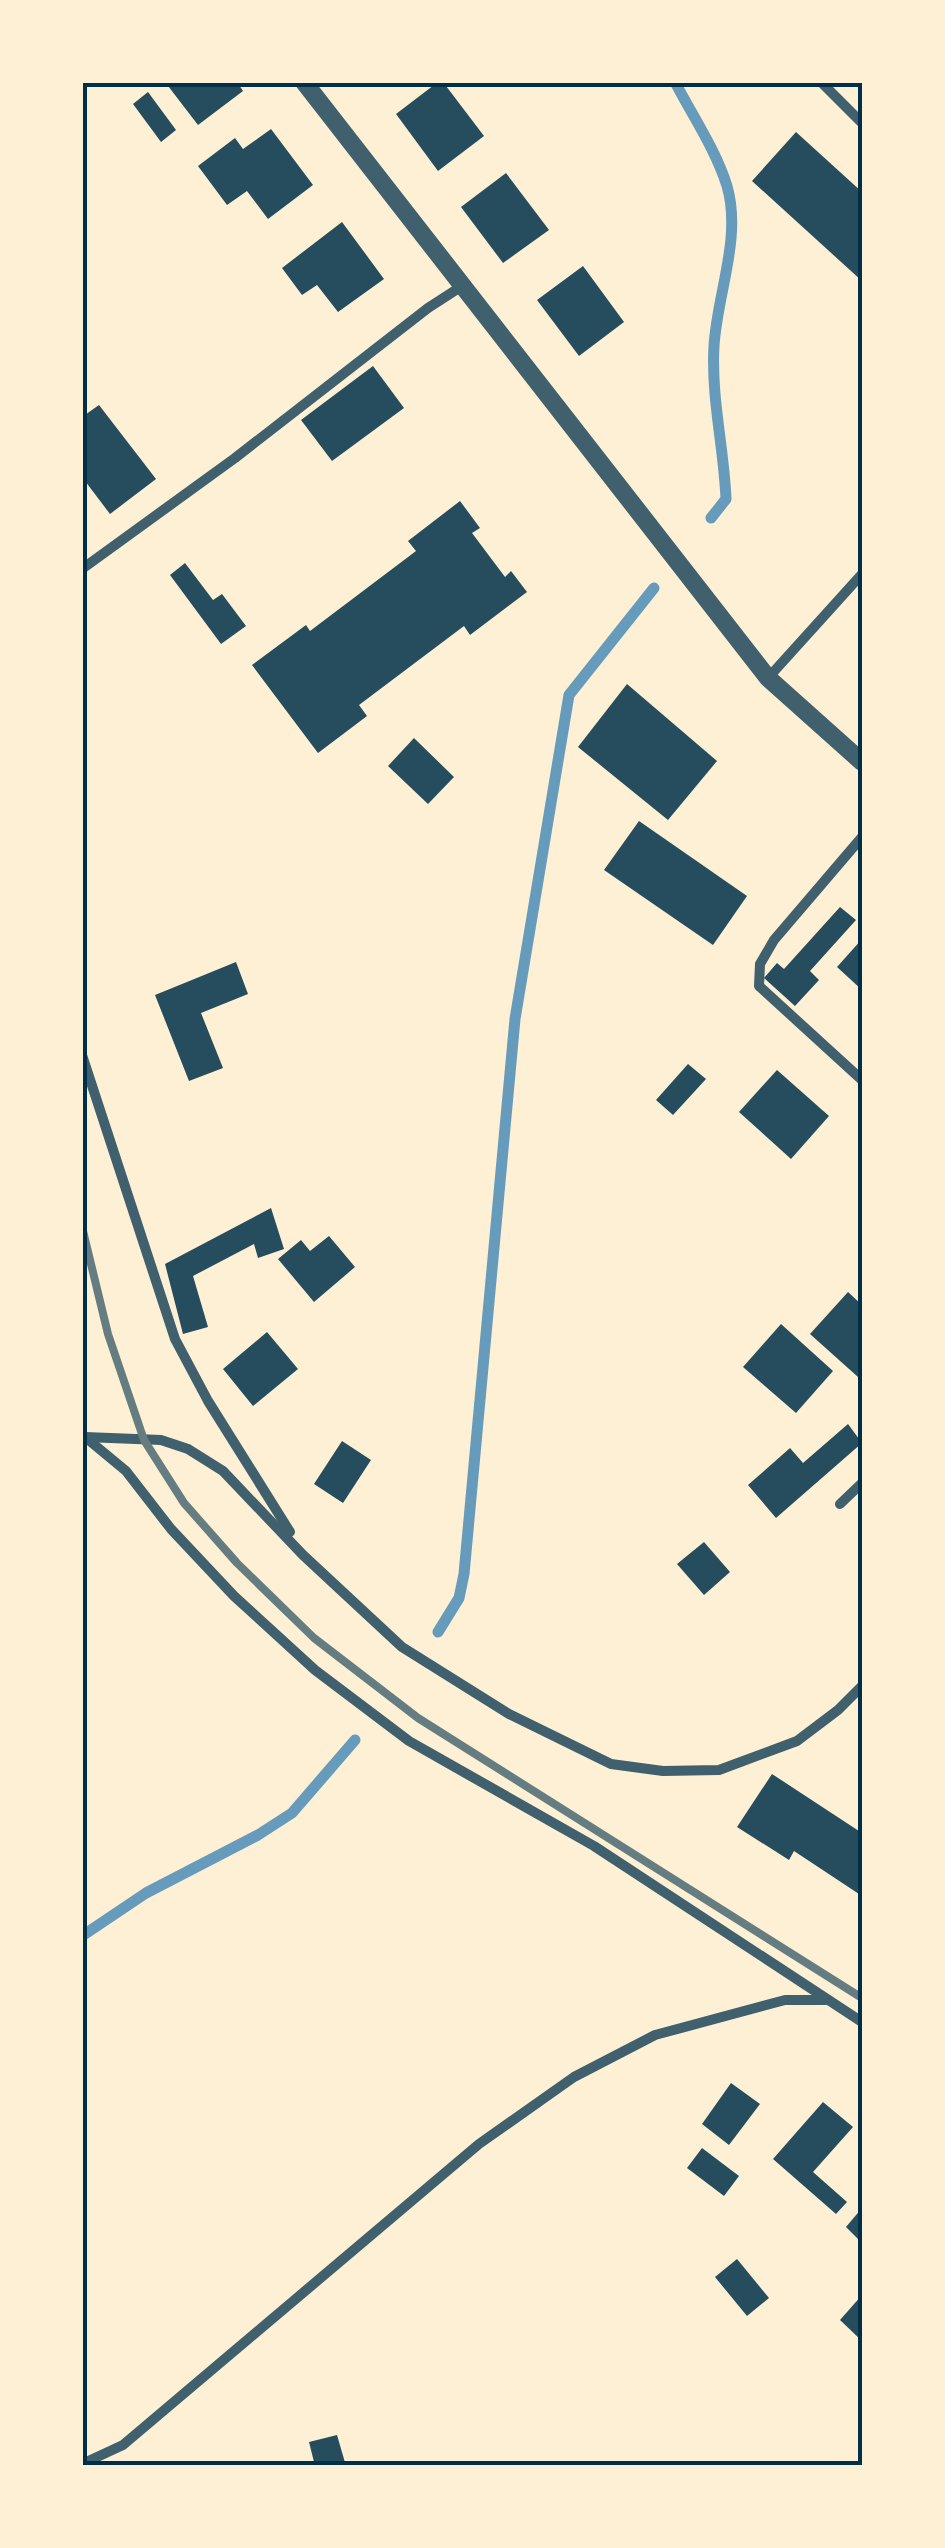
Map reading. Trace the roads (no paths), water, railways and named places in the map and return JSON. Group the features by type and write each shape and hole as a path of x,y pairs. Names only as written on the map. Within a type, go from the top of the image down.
{"street":[{"path":"304,82 768,678 862,762"},
{"path":"821,82 862,123"},
{"path":"82,570 462,286"},
{"path":"768,678 862,574"},
{"path":"862,838 774,940 760,964 759,986 862,1080"},
{"path":"82,1055 175,1340 303,1556"},
{"path":"84,1437 161,1440 188,1449 224,1471 303,1556 402,1647 509,1714 611,1764 664,1771 719,1770 797,1741 862,1686"},
{"path":"84,1437 126,1470 171,1529 234,1596 315,1670 393,1729 594,1846 862,2022"},
{"path":"840,1504 862,1483"},
{"path":"82,2464 123,2445 479,2144 574,2078 655,2034 785,2000 828,2000"}],"waterway":[{"path":"675,82 717,159 731,206 730,246 714,346 726,499 711,518"},
{"path":"438,1632 459,1598 464,1574 515,1019 569,695 654,588"},
{"path":"82,1936 146,1893 292,1813 355,1740"}],"railway":[{"path":"82,1227 108,1334 144,1440 184,1503 237,1563 314,1638 418,1718 862,1998"}]}
